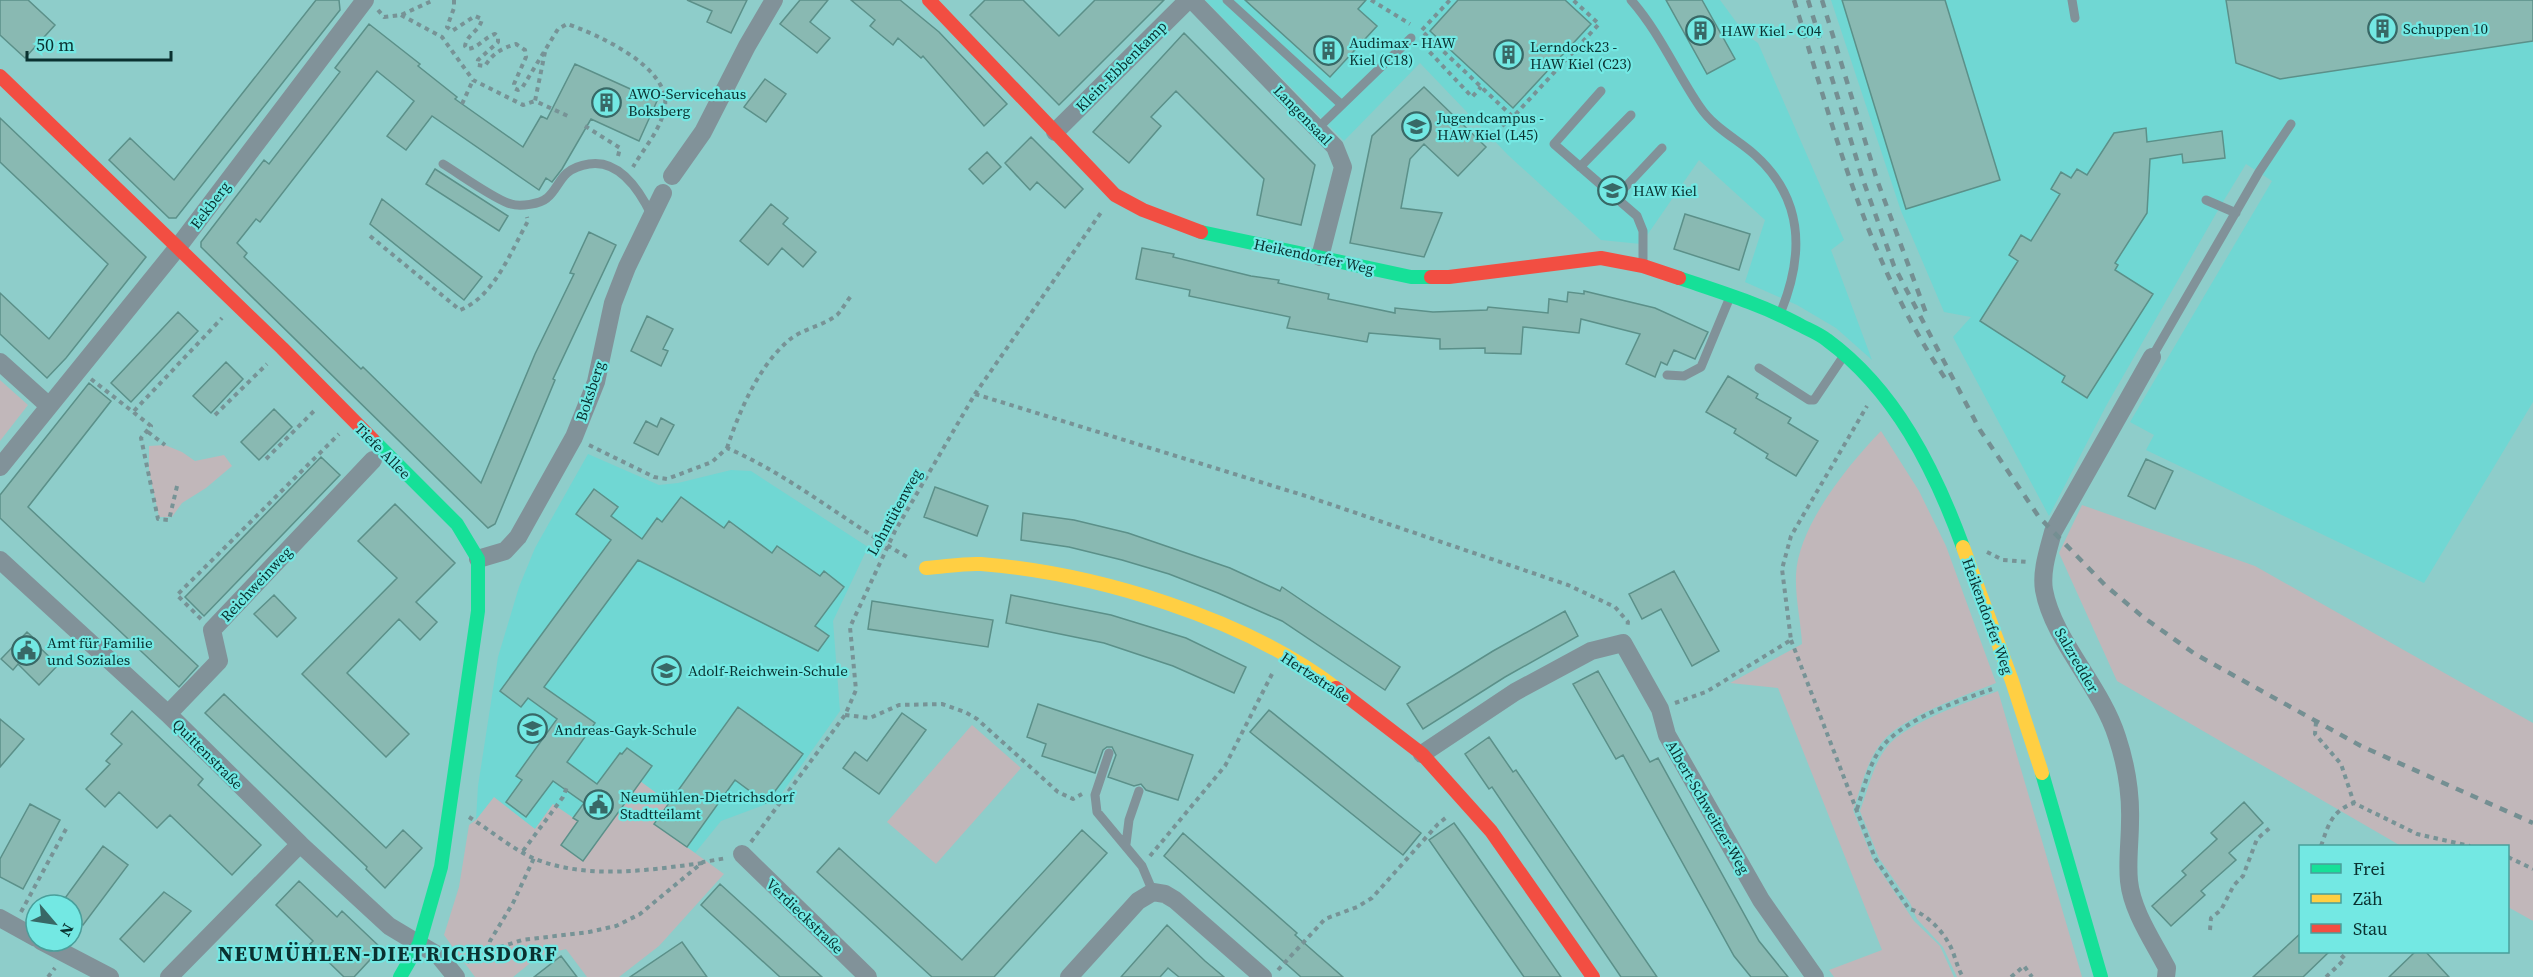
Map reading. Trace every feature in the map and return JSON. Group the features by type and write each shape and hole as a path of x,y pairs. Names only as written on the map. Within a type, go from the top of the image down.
{"street":[{"path":"672,176 702,132 774,0"},
{"name":"Heikendorfer Weg","path":"929,0 1115,195 1143,210 1189,229 1411,277 1449,277 1600,258 1643,266 1731,295 1780,314 1826,339 1879,388 1908,428 1936,480 2012,681 2040,765 2101,977"},
{"name":"Klein-Ebbenkamp","path":"1055,132 1190,0"},
{"name":"Langensaal","path":"1190,0 1335,147 1343,167 1320,257"},
{"name":"Eekberg","path":"0,466 371,4"},
{"name":"Tiefe Allee","path":"0,76 178,247 456,524 478,559"},
{"name":"Boksberg","path":"478,559 505,552 518,537 574,437 596,382 613,303 627,267 663,193"},
{"name":"Salzredder","path":"2152,357 2053,532 2044,564 2044,590 2055,623 2097,693 2116,734 2127,773 2130,818 2129,881 2134,903 2167,968 2166,977"},
{"path":"0,362 49,406"},
{"name":"Reichweinweg","path":"168,714 219,661 212,630 372,460"},
{"path":"400,977 419,944 441,867 478,611 478,559"},
{"name":"Quittenstraße","path":"0,560 168,714 300,844 389,926 439,956 453,973"},
{"name":"Hertzstraße","path":"926,568 980,564 1082,579 1136,593 1191,612 1282,654 1332,685 1422,754 1491,831 1593,977"},
{"path":"1422,754 1515,692 1591,651 1623,643"},
{"name":"Albert-Schweitzer-Weg","path":"1623,643 1660,709 1667,735 1761,900 1815,977"},
{"path":"169,977 300,844"},
{"name":"Verdieckstraße","path":"742,854 868,977"},
{"path":"1069,977 1138,901 1153,892 1165,894 1175,900 1263,977"},
{"path":"7,922 24,931"},
{"path":"64,953 110,977"}],"lane":[{"path":"1227,0 1342,105"},
{"path":"1631,0 1656,32 1701,109 1718,126 1756,156 1778,180 1790,201 1796,227 1797,250 1794,274 1780,314"},
{"path":"2072,0 2075,18"},
{"path":"1317,129 1411,38"},
{"path":"1601,91 1554,144 1637,216 1643,231 1643,266"},
{"path":"1580,167 1631,115"},
{"path":"2152,357 2259,172 2291,124"},
{"path":"1616,197 1662,147"},
{"path":"443,164 510,204 524,205 546,199 568,172 581,166 604,163 615,168 626,178 643,198 652,216"},
{"path":"2206,200 2236,213"},
{"path":"1667,375 1684,376 1701,367 1731,295"},
{"path":"1759,368 1809,400 1814,400 1844,355"},
{"path":"1109,753 1095,795 1097,812 1142,866 1153,892"},
{"path":"1126,844 1129,820 1139,791"}],"path":[{"path":"371,4 384,17 401,15 434,0"},
{"path":"454,0 454,8 447,27 452,31 475,16 482,19 481,26 466,40 467,49 471,50 495,34 498,36 498,42 478,60 477,65 484,66 489,58 509,46 516,44 525,50 526,57 514,84 514,88 518,90 522,88 558,28 567,24 635,57 651,70 666,102 663,115 626,178"},
{"path":"1371,0 1422,31 1514,117"},
{"path":"1422,31 1450,0"},
{"path":"1502,126 1514,117 1599,24 1574,0"},
{"path":"401,15 442,37 473,80 523,105 535,101 570,117"},
{"path":"1431,39 1424,46 1472,97 1481,87"},
{"path":"535,101 546,47"},
{"path":"462,104 473,80"},
{"path":"585,126 620,148 615,168"},
{"name":"Lohntütenweg","path":"742,854 845,715 856,690 850,627 888,546 975,394 1083,236 1115,195"},
{"path":"370,236 460,310 471,306 492,283 528,221 524,205"},
{"path":"574,437 654,477 667,479 712,462 727,448 733,429 749,396 769,363 789,340 837,314 851,296"},
{"path":"134,411 205,336"},
{"path":"215,415 272,359"},
{"path":"79,370 151,426 141,438 158,519 169,520 178,482"},
{"path":"1879,388 1791,536 1782,569 1791,640 1875,858 1909,909 1921,911 1948,942 1963,977"},
{"path":"975,394 1309,497 1568,585 1615,607 1628,622 1623,643"},
{"path":"266,459 319,407"},
{"path":"212,630 177,595 342,430"},
{"path":"148,432 165,445"},
{"path":"727,448 758,462 926,568"},
{"path":"1988,552 2003,560 2032,562"},
{"path":"1660,709 1706,692 1791,640"},
{"path":"1142,866 1225,766 1282,654"},
{"path":"1856,810 1875,757 1884,744 1902,728 1958,701 2012,681"},
{"path":"845,715 870,718 899,705 942,704 977,719 1058,792 1072,799 1080,794 1095,795"},
{"path":"2316,722 2315,734 2341,764 2354,803 2417,834 2466,845"},
{"path":"523,851 563,797 567,787"},
{"path":"1272,977 1325,920 1358,907 1372,898 1438,824 1466,802"},
{"path":"2321,845 2331,818 2344,807 2354,803"},
{"path":"450,805 534,858 562,866 593,871 624,872 704,862 742,854"},
{"path":"2210,930 2211,918 2221,910 2234,885 2243,876 2258,839 2272,826"},
{"path":"7,922 66,829"},
{"path":"2509,857 2533,869"},
{"path":"488,951 490,941 513,903 534,858"},
{"path":"453,973 488,951 522,940 589,932 616,926 640,914 704,862"},
{"path":"2326,977 2345,959 2340,953"},
{"path":"2011,977 2024,966 2032,977"}],"shaded area":[{"name":"HAW Kiel","path":"1205,0 1720,0 1745,34 1758,43 1844,240 1831,250 1872,360 1836,328 1797,305 1745,282 1765,220 1699,160 1641,244 1601,240 1508,155 1420,63 1344,141"},
{"path":"1831,0 2533,0 2533,402 2424,583 2146,450 2154,435 2130,422 2272,181 2246,164 2106,406 2049,516 1953,337 1971,317 1944,312 1901,211"},
{"path":"0,380 28,405 0,441"},
{"path":"1881,431 1919,491 1946,546 1996,683 1919,715 1892,733 1882,742 1872,757 1853,810 1873,860 1914,921 1940,946 1954,977 1834,977 1829,970 1882,950 1778,688 1730,683 1802,644 1796,575 1805,537 1827,497 1854,461"},
{"path":"165,445 182,452 195,461 224,455 232,466 206,488 182,503 172,517 159,517 149,471 149,446"},
{"name":"Adolf-Reichwein-Schule","path":"588,454 659,485 678,483 731,470 751,471 868,547 833,621 840,711 777,800 721,821 695,853 654,824 583,861 561,845 553,804 535,829 494,798 476,820 478,786 498,657 519,587 535,548"},
{"path":"2082,505 2255,566 2533,723 2533,921 2509,908 2509,845 2399,845 2117,681 2059,553"},
{"path":"1998,691 2082,977 1957,977 1943,947 1917,919 1910,903 1879,858 1860,811 1878,761 1896,738 1923,721"},
{"path":"972,725 1021,768 936,864 887,822"},
{"path":"640,781 670,803 655,824 724,874 659,946 619,977 587,977 566,949 539,956 513,977 475,977 444,935 459,887 469,825 476,820 494,797 535,829 553,804 578,821 561,845 583,861"}],"building":[{"path":"0,0 28,0 55,25 25,58 0,35"},
{"path":"316,0 339,0 340,10 176,218 169,218 109,160 130,138 174,180"},
{"path":"687,0 747,0 731,33 707,22 712,11"},
{"path":"800,0 828,0 810,22 830,38 817,53 780,24"},
{"path":"851,0 900,0 939,32 1007,104 984,126 923,56 921,58 898,38 893,45 870,26 875,20"},
{"path":"985,0 1023,0 1059,36 1095,0 1164,0 1059,105 970,15"},
{"name":"Audimax - HAW Kiel (C18)","path":"1245,0 1366,0 1358,9 1377,26 1330,77"},
{"name":"Lerndock23 - HAW Kiel (C23)","path":"1458,0 1565,0 1591,24 1513,108 1430,31"},
{"name":"HAW Kiel - C04","path":"1666,0 1702,0 1735,59 1707,74"},
{"path":"1842,0 1945,0 2000,180 1906,209"},
{"name":"Schuppen 10","path":"2226,0 2533,0 2533,41 2280,79 2236,63"},
{"path":"369,24 420,64 418,66 457,97 455,99 523,147 541,116 547,119 575,64 657,101 639,141 591,119 562,169 552,182 546,178 539,190 432,116 406,150 387,136 414,101 377,71 260,222 256,219 237,243 247,253 244,257 361,369 363,367 481,483 535,354 574,274 570,273 589,232 616,245 553,379 555,380 495,524 488,528 201,247 201,242 264,160 269,164 340,72 335,68"},
{"path":"1184,33 1315,165 1301,225 1257,215 1264,179 1176,91 1151,117 1161,126 1129,163 1093,132"},
{"path":"765,79 786,94 766,122 744,107"},
{"path":"1424,87 1486,147 1458,176 1424,144 1410,159 1401,208 1442,213 1424,257 1350,243 1372,136"},
{"path":"0,118 146,257 66,358 47,378 0,334 0,293 49,339 108,264 0,162"},
{"path":"2146,128 2147,142 2222,131 2225,158 2183,163 2182,154 2150,159 2147,213 2115,263 2118,265 2115,270 2153,294 2087,398 2062,382 2065,376 1980,321 2018,261 2009,255 2021,235 2031,241 2060,194 2051,189 2061,172 2071,178 2077,169 2087,175 2114,133"},
{"path":"1031,137 1083,189 1065,208 1037,182 1030,190 1005,163"},
{"path":"987,152 1001,167 983,184 969,169"},
{"path":"435,169 508,216 499,231 426,184"},
{"path":"382,199 482,277 464,300 370,224"},
{"path":"771,204 788,218 783,224 816,252 803,267 782,248 768,265 740,241"},
{"path":"1685,214 1750,234 1739,270 1674,249"},
{"path":"1142,248 1174,254 1173,257 1251,276 1279,280 1278,283 1329,294 1328,299 1395,313 1395,308 1433,312 1487,310 1488,307 1548,313 1549,299 1567,302 1568,292 1584,294 1584,291 1655,308 1708,332 1695,359 1674,350 1667,365 1661,362 1655,377 1626,364 1640,334 1581,319 1579,333 1523,327 1521,354 1485,353 1485,348 1440,349 1440,339 1369,333 1367,342 1287,328 1290,317 1189,296 1190,290 1136,279"},
{"path":"178,312 198,331 131,402 111,383"},
{"path":"647,316 673,329 663,349 668,351 661,366 631,351"},
{"path":"226,362 243,379 211,413 193,396"},
{"path":"1728,376 1758,394 1756,398 1791,418 1788,423 1818,441 1796,476 1766,458 1768,454 1734,433 1736,429 1706,412"},
{"path":"89,383 111,401 28,507 198,666 179,687 0,518 0,495"},
{"path":"274,409 292,427 259,460 241,442"},
{"path":"661,418 674,425 658,455 634,443 646,421 657,427"},
{"path":"321,457 340,475 204,616 185,597"},
{"path":"2146,459 2173,471 2155,509 2128,496"},
{"path":"935,487 988,506 977,536 924,517"},
{"path":"594,489 618,507 611,516 642,539 657,518 662,522 681,497 724,528 729,521 772,553 777,546 820,576 824,571 844,587 815,626 829,636 818,651 638,560 544,687 595,723 567,762 597,784 620,753 622,754 627,748 652,766 583,861 561,845 578,821 573,818 584,803 553,781 526,817 506,802 522,780 516,776 557,719 528,698 521,707 500,691 611,540 576,514"},
{"path":"395,504 455,563 416,602 437,622 420,640 399,619 347,673 409,734 386,757 302,674 397,578 358,541"},
{"path":"1023,513 1074,520 1128,533 1230,568 1280,591 1282,587 1400,667 1385,690 1282,621 1218,593 1169,574 1122,560 1069,547 1021,540"},
{"path":"1674,571 1719,651 1692,666 1661,609 1642,619 1629,594"},
{"path":"274,595 296,618 277,637 254,614"},
{"path":"1011,595 1111,615 1186,638 1246,667 1234,693 1173,666 1104,643 1006,623"},
{"path":"872,601 993,620 988,647 868,629"},
{"path":"1565,611 1578,636 1505,677 1423,729 1407,704 1493,651"},
{"name":"Amt für Familie und Soziales","path":"27,632 58,665 39,685 18,664 13,670 1,659"},
{"path":"1598,671 1650,762 1658,758 1759,941 1788,977 1751,977 1734,956 1623,755 1616,759 1573,684"},
{"path":"224,694 386,848 403,830 422,848 385,888 366,869 367,867 205,713"},
{"path":"1038,704 1193,755 1178,800 1146,790 1141,784 1134,786 1108,777 1116,755 1112,747 1103,750 1095,773 1042,756 1046,744 1027,737"},
{"path":"738,707 803,754 766,803 735,780 687,847 654,824"},
{"path":"1269,710 1421,833 1403,855 1250,732"},
{"path":"132,711 203,779 198,785 261,845 232,875 170,815 157,828 119,792 105,807 86,789 110,764 106,761 122,744 111,734"},
{"path":"902,713 926,730 879,794 843,768 855,752 867,761"},
{"path":"0,719 24,739 0,767"},
{"path":"1489,737 1513,772 1516,770 1657,977 1621,977 1492,787 1489,789 1465,754"},
{"path":"2244,802 2263,823 2229,853 2236,860 2201,891 2205,895 2171,926 2152,906 2186,875 2182,871 2217,839 2211,833"},
{"path":"30,804 60,820 23,889 0,877 0,859"},
{"path":"1454,823 1561,977 1524,977 1429,840"},
{"path":"1082,830 1107,853 994,977 932,977 817,872 839,848 962,960"},
{"path":"1183,833 1297,933 1295,935 1343,977 1301,977 1164,856"},
{"path":"103,846 128,865 84,924 84,893 69,893"},
{"path":"299,881 337,917 342,911 381,948 354,977 344,977 310,944 313,941 276,905"},
{"path":"720,884 822,977 780,977 701,905"},
{"path":"164,892 191,911 144,962 120,939"},
{"path":"1167,925 1224,977 1179,977 1168,968 1160,977 1121,977"},
{"path":"2299,935 2299,953 2328,953 2303,977 2253,977"},
{"path":"682,942 707,977 630,977"},
{"path":"2414,953 2427,953 2449,977 2389,977"},
{"path":"561,956 577,977 534,977"}],"railway":[{"path":"1794,0 1839,147 1874,243 1918,334 1945,378"},
{"path":"1808,0 1863,180 1894,266 1980,430 2039,517 2105,585 2143,617 2195,654 2361,746 2533,823"},
{"path":"1822,0 1877,180 1926,313"}],"traffic: fast":[{"path":"1201,232 1411,277 1431,277"},
{"path":"1679,278 1784,317 1824,338 1851,360 1873,382 1910,433 1939,488 1963,547"},
{"path":"373,440 457,524 478,559 478,611 441,867 419,944 400,977"},
{"path":"2042,773 2101,977"}],"traffic: slow":[{"path":"1963,547 2012,681 2042,773"},
{"path":"926,568 981,564 1072,577 1120,589 1214,620 1258,640 1299,663 1336,688"}],"traffic: jam":[{"path":"929,0 1115,195 1143,210 1201,232"},
{"path":"0,76 282,348 373,440"},
{"path":"1431,277 1449,277 1601,258 1643,266 1679,278"},
{"path":"1336,688 1422,754 1491,831 1593,977"}],"place":[{"name":"Schuppen 10","path":"2382,28"},
{"name":"HAW Kiel - C04","path":"1700,30"},
{"name":"Audimax - HAW Kiel (C18)","path":"1328,51"},
{"name":"Lerndock23 - HAW Kiel (C23)","path":"1509,55"},
{"name":"AWO-Servicehaus Boksberg","path":"607,102"},
{"name":"Jugendcampus - HAW Kiel (L45)","path":"1416,126"},
{"name":"HAW Kiel","path":"1612,190"},
{"name":"Amt für Familie und Soziales","path":"26,651"},
{"name":"Adolf-Reichwein-Schule","path":"667,670"},
{"name":"Andreas-Gayk-Schule","path":"533,729"},
{"name":"Neumühlen-Dietrichsdorf Stadtteilamt","path":"599,805"}],"district":[{"name":"NEUMÜHLEN-DIETRICHSDORF","path":"388,953"}]}
